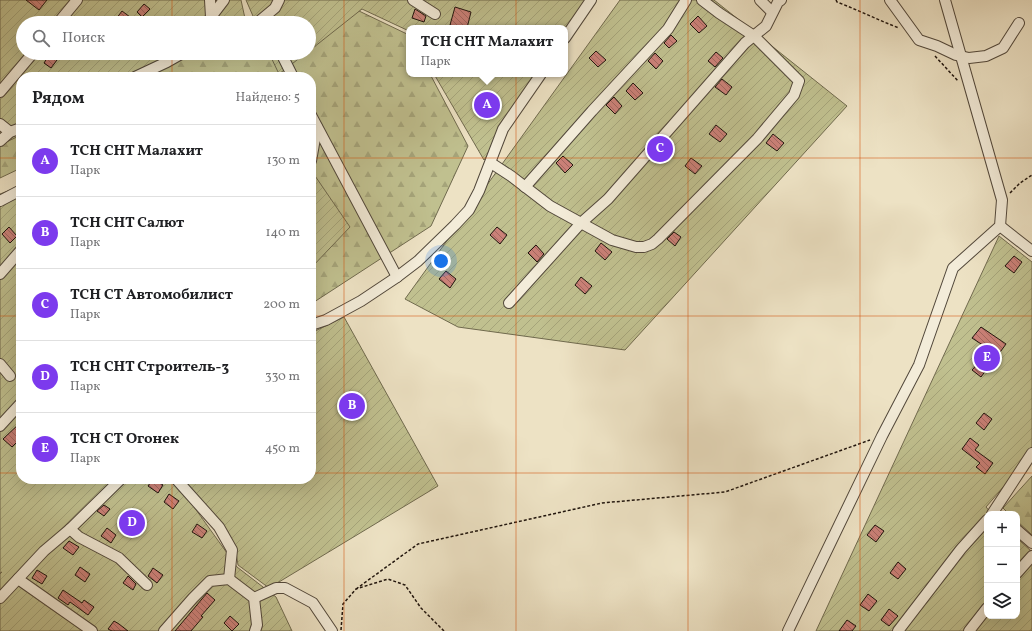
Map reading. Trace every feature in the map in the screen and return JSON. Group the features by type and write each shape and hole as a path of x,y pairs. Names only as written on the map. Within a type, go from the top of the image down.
{"street":[{"path":"64,16 77,0"},
{"path":"210,0 212,16"},
{"path":"214,16 224,0"},
{"path":"265,16 275,8 279,0"},
{"path":"413,0 434,14"},
{"path":"568,33 590,0"},
{"path":"525,187 592,111 668,29 686,0"},
{"path":"491,163 550,206 612,240 636,248 652,244 757,139 794,95 799,81 754,36 702,0"},
{"path":"760,0 772,12"},
{"path":"509,303 581,223 608,199 740,48 766,26 772,12 781,0"},
{"path":"890,0 919,40 969,58 986,56 1003,48 1019,22"},
{"path":"788,631 882,436 919,365 952,268 1000,226 1002,200 945,0"},
{"path":"17,72 27,60"},
{"path":"146,72 171,60"},
{"path":"285,60 291,72"},
{"path":"0,92 16,73"},
{"path":"316,323 326,320 361,301 397,277 418,261 469,210 491,163 503,129 539,77"},
{"path":"0,124 10,132"},
{"path":"317,126 397,277"},
{"path":"316,132 317,126"},
{"path":"0,141 10,132 16,130"},
{"path":"0,201 16,193"},
{"path":"1000,226 1032,251"},
{"path":"0,274 16,256"},
{"path":"0,364 10,376"},
{"path":"0,426 16,408"},
{"path":"997,511 1032,453"},
{"path":"0,598 44,551 70,529 116,484"},
{"path":"180,484 219,527 232,550 229,579"},
{"path":"898,631 961,549 984,523"},
{"path":"70,529 79,537 118,558 147,585"},
{"path":"1020,533 1032,544"},
{"path":"1020,570 1032,556"},
{"path":"18,579 92,631"},
{"path":"164,631 210,581 229,579 254,598 257,625 255,631"},
{"path":"254,598 276,588 284,588 313,603 332,631"},
{"path":"969,631 984,612"}],"path":[{"path":"1002,200 1020,183 1032,175"},
{"path":"341,631 343,604 356,589 418,544 602,503 725,492 882,436"},
{"path":"356,589 388,579 405,585 421,608 444,631"}],"green space":[{"path":"0,0 241,0 244,16 16,16 16,60 175,60 150,72 16,72 16,137 0,145"},
{"path":"246,0 595,0 568,39 568,25 406,25 406,30 362,9 316,45 316,16 253,16"},
{"path":"620,0 714,0 847,106 625,350 458,327 405,299 565,77 568,77 568,72"},
{"path":"359,11 406,34 406,77 432,77 468,146 431,226 316,301 316,72 138,72 163,60 316,60 316,21"},
{"path":"272,60 297,60 282,72 278,72"},
{"path":"436,77 541,77 484,160"},
{"path":"16,131 16,170 0,178 0,139"},
{"path":"316,177 350,227 316,263"},
{"path":"16,188 16,484 178,484 237,567 276,597 292,631 0,631 0,574 2,572 0,573 0,194"},
{"path":"999,236 1032,262 1032,454 986,507 989,511 984,511 984,619 1020,619 1020,541 1032,552 1032,631 816,631"},
{"path":"344,317 438,486 269,588 238,565 235,546 184,484 316,484 316,331"},
{"path":"1032,476 1032,535 1020,524 1020,511 1006,511 1003,508"}],"building":[{"path":"26,0 47,0 39,10"},
{"path":"144,4 150,9 143,16 137,12"},
{"path":"455,7 471,12 468,25 450,25"},
{"path":"415,9 426,16 424,22 412,18"},
{"path":"122,11 129,16 118,16"},
{"path":"698,16 707,26 699,33 690,24"},
{"path":"671,35 677,41 669,48 664,43"},
{"path":"596,51 606,60 598,67 589,58"},
{"path":"716,52 723,58 715,67 708,61"},
{"path":"655,53 663,61 656,69 648,61"},
{"path":"46,60 57,60 51,68 44,63"},
{"path":"722,79 732,87 726,95 715,87"},
{"path":"633,83 643,93 635,100 626,91"},
{"path":"614,97 622,106 615,114 606,105"},
{"path":"478,100 491,104 487,114 475,110"},
{"path":"716,125 727,134 720,142 709,134"},
{"path":"773,134 784,143 777,151 766,143"},
{"path":"563,156 573,165 565,173 556,163"},
{"path":"691,158 702,166 695,174 685,166"},
{"path":"9,227 16,235 16,237 10,243 2,234"},
{"path":"497,227 507,235 500,244 490,235"},
{"path":"674,232 681,237 675,246 667,239"},
{"path":"601,243 612,252 605,260 595,251"},
{"path":"536,245 544,254 537,262 528,253"},
{"path":"1014,256 1022,262 1014,273 1005,266"},
{"path":"446,271 456,279 450,288 439,279"},
{"path":"581,277 592,286 585,294 575,285"},
{"path":"981,327 1006,344 998,355 972,338"},
{"path":"981,360 989,366 981,377 972,370"},
{"path":"984,413 992,419 984,430 976,423"},
{"path":"16,427 16,443 12,447 3,439"},
{"path":"970,438 979,445 975,450 993,463 985,474 976,467 980,463 962,449"},
{"path":"149,484 163,485 158,493 148,486"},
{"path":"169,494 179,501 173,509 164,502"},
{"path":"104,505 110,509 104,516 97,511"},
{"path":"197,524 207,531 202,538 192,532"},
{"path":"875,525 884,531 876,542 867,535"},
{"path":"107,528 116,535 111,543 101,536"},
{"path":"69,541 79,547 73,555 63,548"},
{"path":"898,562 906,569 898,579 890,573"},
{"path":"80,567 90,574 85,582 75,575"},
{"path":"153,568 163,575 157,583 148,576"},
{"path":"37,570 47,576 42,584 32,578"},
{"path":"128,576 136,584 133,590 123,583"},
{"path":"63,590 82,603 84,600 94,607 88,615 70,602 68,605 58,598"},
{"path":"207,593 215,600 201,616 203,617 191,631 175,631"},
{"path":"868,594 877,601 869,611 860,605"},
{"path":"889,609 898,616 889,626 881,620"},
{"path":"230,616 239,624 232,631 224,623"},
{"path":"847,620 856,626 852,631 839,631"},
{"path":"114,621 128,631 112,631 108,629"}],"place":[{"name":"ТСН СНТ Малахит","path":"487,105"},
{"name":"ТСН СТ Автомобилист","path":"660,149"},
{"name":"ТСН СТ Огонек","path":"987,358"},
{"name":"ТСН СНТ Салют","path":"352,406"},
{"name":"ТСН СНТ Строитель-3","path":"132,523"}]}
